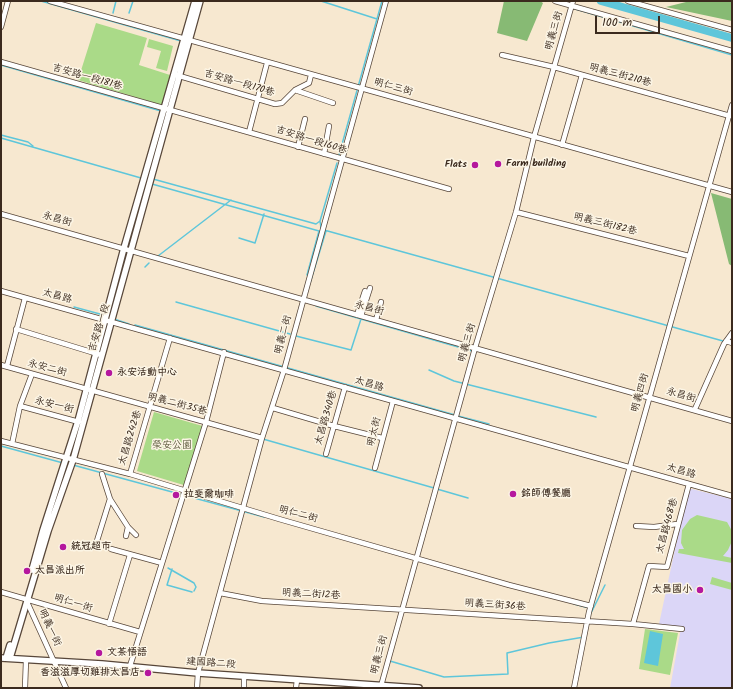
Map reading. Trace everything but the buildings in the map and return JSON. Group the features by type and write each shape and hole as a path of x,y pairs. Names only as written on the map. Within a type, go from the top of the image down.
{"street":[{"path":"1,27 8,1"},
{"name":"明仁三街","path":"50,1 732,192"},
{"name":"吉安路一段","path":"6,658 48,531 81,422 127,249 168,110 195,1"},
{"name":"吉安路一段","path":"186,40 200,1"},
{"name":"明義二街","path":"198,688 198,673 262,438 273,408 284,370 386,1"},
{"path":"555,1 572,3 732,51"},
{"path":"628,1 732,30"},
{"name":"明義三街","path":"381,686 475,348 516,212 534,137 572,3"},
{"name":"明義三街210巷","path":"502,55 554,67 730,116"},
{"name":"吉安路一段181巷","path":"1,62 168,110"},
{"path":"249,132 267,63"},
{"name":"吉安路一段170巷","path":"177,76 275,104 282,103 296,90 309,82 311,75"},
{"path":"562,145 582,75"},
{"path":"296,90 333,103"},
{"name":"明義四街","path":"574,688 591,606 732,105"},
{"name":"吉安路一段160巷","path":"168,110 449,189"},
{"path":"298,147 305,118"},
{"path":"324,154 329,126"},
{"name":"明義三街182巷","path":"516,212 689,256"},
{"name":"永昌街","path":"1,214 650,396 732,421"},
{"path":"359,315 370,288"},
{"name":"太昌路","path":"1,291 224,352 392,401 732,496"},
{"path":"359,315 365,291"},
{"path":"7,366 25,298"},
{"path":"376,320 381,302"},
{"path":"16,329 98,354"},
{"path":"695,409 726,341 732,333"},
{"name":"太昌路242巷","path":"130,474 170,338"},
{"path":"726,341 732,343"},
{"path":"130,666 206,422 224,352"},
{"name":"永安二街","path":"1,365 89,389"},
{"path":"12,444 20,406 32,374"},
{"name":"太昌路340巷","path":"326,454 345,387"},
{"name":"明義二街35巷","path":"89,389 262,438"},
{"name":"明太街","path":"375,468 392,401"},
{"name":"永安一街","path":"20,406 81,422"},
{"path":"273,408 382,438"},
{"name":"明仁二街","path":"1,441 130,474 243,509 591,606"},
{"path":"102,474 110,499 128,527 136,535"},
{"name":"太昌路468巷","path":"633,624 649,566 667,567 677,524 689,484"},
{"path":"96,544 110,499"},
{"path":"636,526 677,524"},
{"path":"126,536 128,527"},
{"path":"111,549 162,563"},
{"path":"109,624 130,554"},
{"name":"明仁一街","path":"1,592 140,632"},
{"name":"明義二街12巷","path":"220,593 262,601 401,610"},
{"name":"明義一街","path":"26,600 66,688"},
{"name":"明義三街36巷","path":"401,610 633,624 682,629"},
{"name":"建國路二段","path":"6,658 130,666 198,673 297,680 342,686 420,688"},
{"path":"25,688 26,660"},
{"path":"244,676 244,688"},
{"path":"296,688 297,680"}],"shaded area":[{"name":"太昌國小","path":"688,488 732,499 732,688 670,688 681,628 659,624"}],"green space":[{"path":"504,1 540,1 543,3 527,41 497,33"},
{"path":"690,1 732,1 732,21 666,7"},
{"path":"96,23 147,38 139,65 170,75 162,105 78,80"},
{"path":"149,39 173,46 167,71 156,68 161,51 147,47"},
{"path":"711,193 732,199 732,266 729,264"},
{"name":"榮安公園","path":"154,412 206,427 187,486 137,471"},
{"path":"697,515 727,522 732,531 732,541 728,550 723,556 732,558 732,563 678,553 679,549 684,549 681,543 682,530 690,519"},
{"path":"712,577 732,583 732,590 710,584"},
{"path":"645,629 678,633 670,675 639,669"}],"water":[{"path":"650,631 663,634 658,666 644,663"}],"waterway":[{"path":"41,1 181,41"},
{"path":"113,13 116,1"},
{"path":"129,13 133,1"},
{"path":"321,1 377,19"},
{"path":"339,155 382,1"},
{"path":"601,1 732,38"},
{"path":"572,8 732,55"},
{"path":"1,65 161,111"},
{"path":"1,135 28,142 33,146"},
{"path":"1,138 141,178"},
{"path":"321,228 320,221 337,163"},
{"path":"153,179 316,224 320,221"},
{"path":"152,184 319,231 307,275"},
{"path":"158,256 231,200"},
{"path":"239,238 255,243 264,214"},
{"path":"324,230 723,341"},
{"path":"310,283 326,231"},
{"path":"145,267 149,263"},
{"path":"176,302 290,334"},
{"path":"316,306 472,351"},
{"path":"74,307 111,317"},
{"path":"114,319 129,324"},
{"path":"296,336 351,350 361,319"},
{"path":"135,325 455,415"},
{"path":"429,370 454,381 596,417"},
{"path":"458,416 489,424"},
{"path":"263,439 434,488"},
{"path":"1,446 63,463"},
{"path":"73,465 264,517"},
{"path":"437,489 468,498"},
{"path":"168,568 194,583 196,587 194,591"},
{"path":"172,569 167,585 192,592"},
{"path":"591,613 605,585"},
{"path":"574,604 593,609"},
{"path":"390,661 444,677 508,674 507,653 549,643 584,637"}],"place":[{"name":"Farm building","path":"498,164"},
{"name":"Flats","path":"475,165"},
{"name":"永安活動中心","path":"109,373"},
{"name":"銘師傅餐廳","path":"513,494"},
{"name":"拉斐爾咖啡","path":"176,495"},
{"name":"統冠超市","path":"63,547"},
{"name":"太昌派出所","path":"27,571"},
{"name":"太昌國小","path":"700,590"},
{"name":"文茶悟語","path":"99,653"},
{"name":"香滋滋厚切雞排太昌店","path":"148,673"}]}
